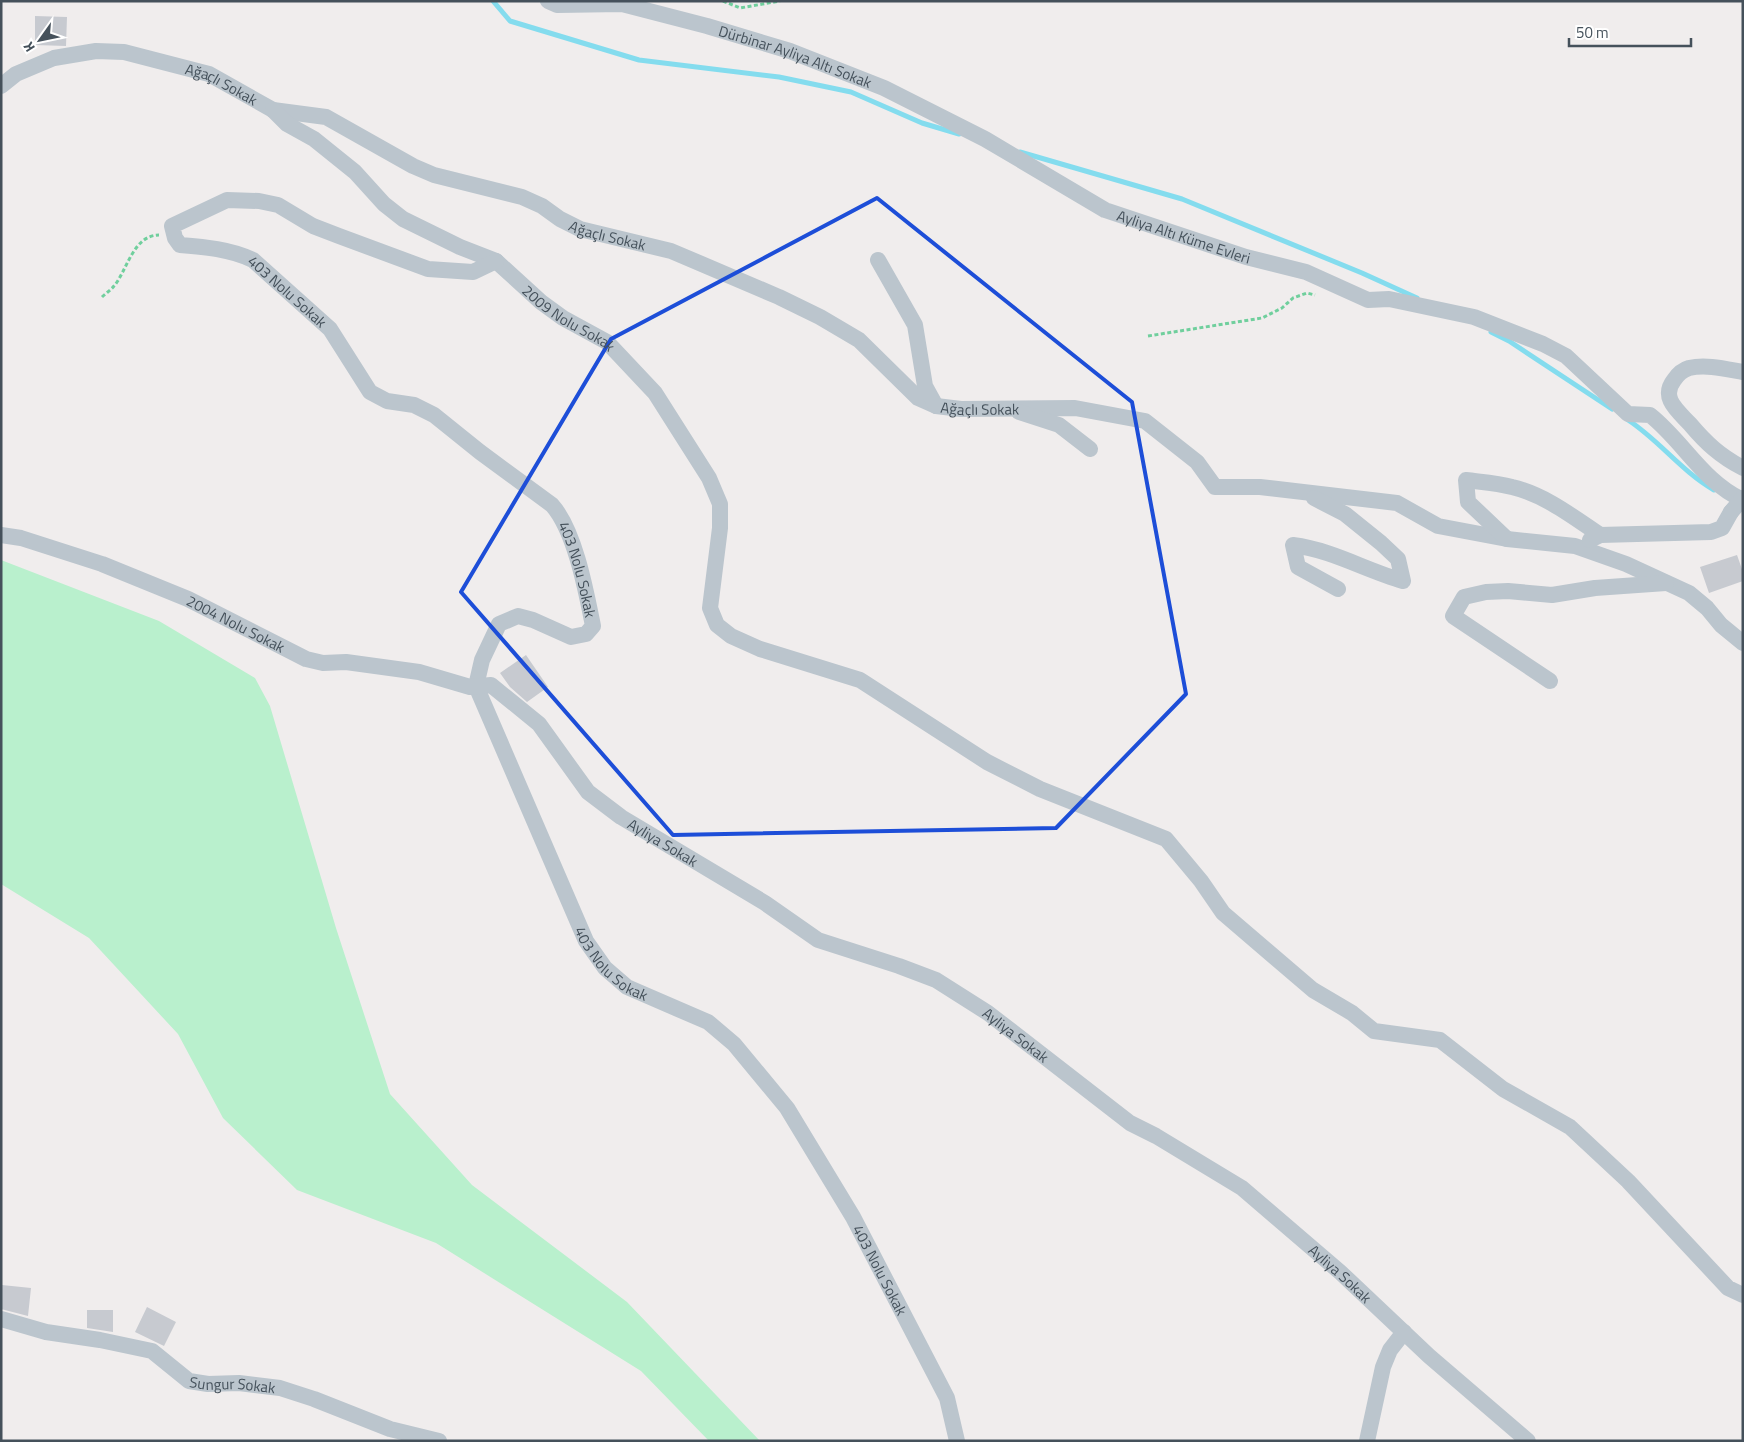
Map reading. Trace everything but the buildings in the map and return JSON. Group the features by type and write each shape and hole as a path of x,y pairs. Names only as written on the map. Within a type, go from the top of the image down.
{"street":[{"name":"Dürbinar Ayliya Altı Sokak","path":"548,1 558,5 622,4 790,51 884,88 985,139 1027,165"},
{"name":"Ağaçlı Sokak","path":"1,86 16,74 54,58 96,51 124,52 209,74 273,110 326,117 427,172 456,182 522,196 580,229 671,251 779,297 820,316 859,340 918,398 936,406 960,409 1076,408 1145,421 1197,462 1216,487 1260,487 1306,494"},
{"name":"2009 Nolu Sokak","path":"273,110 287,124 314,139 355,172 384,204 403,219 460,247 496,261 541,302 563,318 607,342 655,393 709,478 720,504 720,528 710,608 717,625 731,636 760,649 860,680 987,762 1040,789 1166,838 1201,881 1223,914 1313,990 1352,1013 1374,1031 1440,1040 1503,1089 1570,1128 1628,1181 1728,1288 1743,1295"},
{"name":"Ayliya Altı Küme Evleri","path":"1027,165 1055,179 1105,210 1246,256 1306,272 1350,290 1368,300 1389,299 1474,317 1566,356 1628,414 1650,415 1655,419 1695,465 1730,494 1743,499"},
{"path":"175,238 172,226 227,200 259,201 278,205 313,226 428,269 473,272 496,261"},
{"name":"403 Nolu Sokak","path":"175,238 180,246 202,246 237,253 253,260 330,329 370,392 387,401 414,405 434,415 480,452 552,505 561,515 570,533 593,626 586,634 571,637 534,620 518,616 499,624 482,660 476,686 586,941 605,968 627,987 708,1022 734,1044 787,1108 853,1217 947,1398 957,1441"},
{"path":"878,260 915,324 925,386 936,406"},
{"path":"1743,372 1705,367 1688,368 1679,373 1670,385 1669,397 1672,408 1704,441 1722,457 1743,468"},
{"path":"1006,408 1059,425 1090,449"},
{"path":"1507,539 1468,502 1466,480 1511,487 1533,494 1554,504 1600,535"},
{"path":"1306,494 1397,503 1438,526 1507,539 1574,546 1626,564 1689,593 1707,608 1721,625 1743,643"},
{"path":"1306,494 1345,514 1398,559 1403,581 1380,575 1338,555 1314,548 1292,545 1298,567 1338,589"},
{"path":"1574,546 1600,535 1711,532 1722,528 1731,512 1743,499"},
{"name":"2004 Nolu Sokak","path":"1,535 21,538 119,571 188,599 306,659 324,663 346,662 420,672 470,687 476,686"},
{"path":"1550,681 1453,616 1464,597 1486,592 1508,591 1552,595 1595,588 1668,583"},
{"name":"Ayliya Sokak","path":"476,686 491,685 539,724 588,792 622,817 764,903 818,940 936,980 988,1013 1130,1123 1156,1136 1242,1188 1340,1272 1404,1332 1528,1441"},
{"name":"Sungur Sokak","path":"1,1319 46,1332 100,1340 152,1351 189,1381 208,1384 239,1383 280,1388 314,1399 390,1429 439,1441"},
{"path":"1367,1441 1383,1367 1390,1350 1404,1332"}],"path":[{"path":"723,1 740,8 757,7 780,1"},
{"path":"102,297 116,285 125,263 141,242 157,234 175,238"},
{"path":"1148,336 1262,318 1282,308 1293,298 1307,293 1316,295"}],"highlighted area":[{"path":"877,198 1132,402 1186,694 1056,828 673,835 461,592 611,339"}],"green space":[{"path":"1,560 159,621 255,678 270,706 336,928 390,1094 472,1185 627,1302 760,1441 709,1441 641,1371 436,1243 297,1190 223,1118 178,1034 89,938 1,884"}],"waterway":[{"path":"493,1 510,21 639,60 779,77 851,92 922,123 959,134"},
{"path":"1020,152 1182,199 1362,273 1417,298"},
{"path":"1491,332 1509,341 1612,409"},
{"path":"1628,420 1691,474 1714,490"}]}
